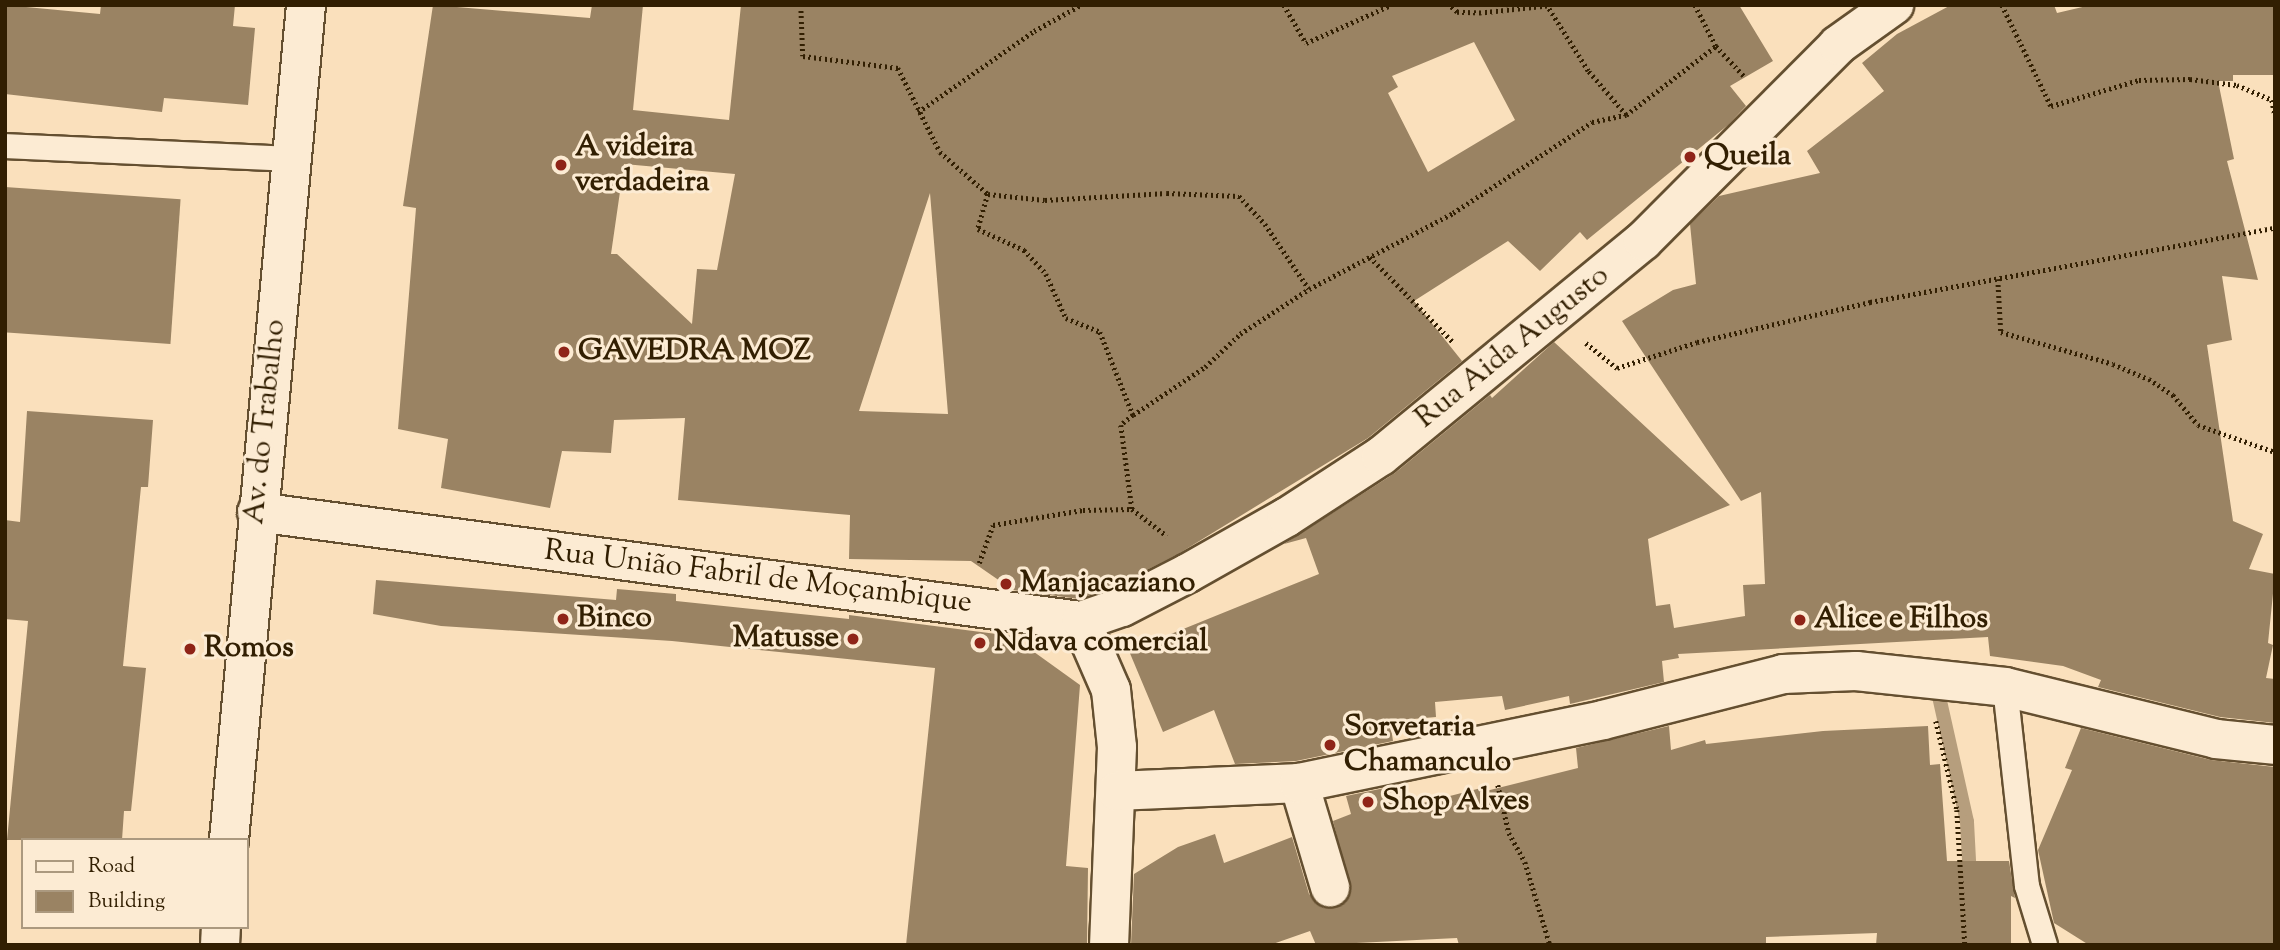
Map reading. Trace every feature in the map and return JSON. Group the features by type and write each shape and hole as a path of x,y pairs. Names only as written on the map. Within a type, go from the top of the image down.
{"street":[{"name":"Av. do Trabalho","path":"229,838 257,512 306,5"},
{"name":"Rua Aida Augusto","path":"1081,621 1122,607 1188,573 1287,517 1381,456 1643,242 1838,45 1894,5"},
{"name":"Rua União Fabril de Moçambique","path":"257,512 1081,621"},
{"path":"1081,621 1111,690 1117,791 1109,945"},
{"path":"1117,791 1299,783 1603,720 1783,674 1856,671 2005,687 2216,739 2275,744"},
{"path":"1299,783 1330,887"}],"lane":[{"path":"5,146 292,159"},
{"path":"2005,687 2027,886 2045,945"}],"path":[{"path":"801,5 803,56 898,68 940,152 988,194 1045,200 1167,193 1239,196 1265,224 1309,289"},
{"path":"918,112 1034,31 1081,5"},
{"path":"1284,5 1306,43 1391,5"},
{"path":"1449,5 1457,12 1481,13 1547,6 1588,71 1626,115"},
{"path":"1695,5 1716,46 1772,111"},
{"path":"2002,5 2050,106 2139,80 2190,79 2237,85 2272,100 2275,116"},
{"path":"1132,509 1121,425 1133,415 1205,367 1240,334 1309,289 1473,202 1592,122 1626,115 1716,46"},
{"path":"988,194 978,229 1024,250 1046,274 1066,318 1100,332 1133,415"},
{"path":"1552,314 1617,368 1697,342 1870,302 2275,228"},
{"path":"1370,257 1482,373"},
{"path":"1997,279 2001,332 2113,364 2149,379 2173,395 2198,425 2275,452"},
{"path":"956,604 993,525 1083,510 1132,509 1171,539 1188,573"},
{"path":"1926,678 1957,810 1965,945"},
{"path":"1488,743 1510,833 1525,862 1550,945"}],"building":[{"path":"5,5 100,14 101,5 235,5 233,26 255,28 248,105 164,98 162,112 5,94"},
{"path":"433,5 590,18 592,5 643,5 633,110 729,120 741,5 1739,5 1773,61 1730,86 1746,106 1728,125 1587,240 1580,232 1540,271 1508,241 1414,301 1462,361 1368,438 1178,554 1113,587 1079,599 1013,590 971,561 849,559 850,515 678,500 685,418 614,420 611,453 562,451 550,508 441,488 448,439 398,429 416,208 403,206","holes":["1474,42 1515,120 1428,172 1388,93 1398,87 1392,76","624,164 735,174 717,270 697,269 692,324 617,254 611,254","930,193 948,414 859,411"]},
{"path":"1951,5 2054,5 2057,13 2091,5 2275,5 2275,75 2233,75 2233,81 2218,81 2234,159 2227,161 2258,280 2222,276 2232,340 2207,345 2233,521 2263,534 2249,569 2275,574 2268,643 2273,645 2266,678 2275,679 2275,723 2220,717 2098,687 2101,680 2063,666 1990,656 1988,637 1678,654 1679,658 1662,661 1664,682 1570,704 1569,696 1505,710 1502,696 1435,702 1436,717 1390,721 1393,741 1296,761 1235,764 1214,710 1163,732 1129,651 1319,574 1306,538 1284,544 1395,473 1490,395 1492,398 1554,342 1730,505 1648,539 1656,606 1670,604 1674,628 1745,616 1743,585 1765,584 1761,492 1741,501 1622,321 1673,290 1696,284 1690,224 1719,196 1820,173 1807,151 1884,91 1862,63 1897,34"},
{"path":"5,187 181,199 170,344 5,332"},
{"path":"27,411 153,420 148,487 141,487 123,666 146,668 131,811 124,811 122,838 7,840 28,621 5,619 5,520 20,522"},
{"path":"376,580 616,600 617,589 676,594 676,601 849,619 849,615 1012,636 1080,685 1066,866 1088,868 1087,945 906,945 935,668 672,641 441,626 373,614"},
{"path":"1669,726 1671,750 1705,740 1706,744 1823,731 1928,726 1930,765 1940,764 1947,861 2009,861 2015,898 2011,896 2011,945 1876,945 1877,933 1766,937 1766,945 1459,945 1457,938 1316,945 1310,931 1270,945 1131,945 1134,874 1178,847 1215,834 1224,863 1292,837 1309,894 1324,908 1336,908 1351,891 1333,821 1351,814 1346,796 1399,785 1403,808 1485,787 1486,791 1578,768 1576,748"},
{"path":"2081,728 2211,760 2275,767 2275,945 2089,945 2054,923 2038,850 2072,770 2065,768"}],"waterway":[{"path":"1936,683 1967,822 1970,880"}],"place":[{"name":"Queila","path":"1690,157"},
{"name":"A videira verdadeira","path":"561,165"},
{"name":"GAVEDRA MOZ","path":"564,352"},
{"name":"Manjacaziano","path":"1006,584"},
{"name":"Binco","path":"563,619"},
{"name":"Alice e Filhos","path":"1800,620"},
{"name":"Matusse","path":"853,639"},
{"name":"Ndava comercial","path":"980,643"},
{"name":"Romos","path":"190,649"},
{"name":"Sorvetaria Chamanculo","path":"1330,745"},
{"name":"Shop Alves","path":"1368,802"}]}
